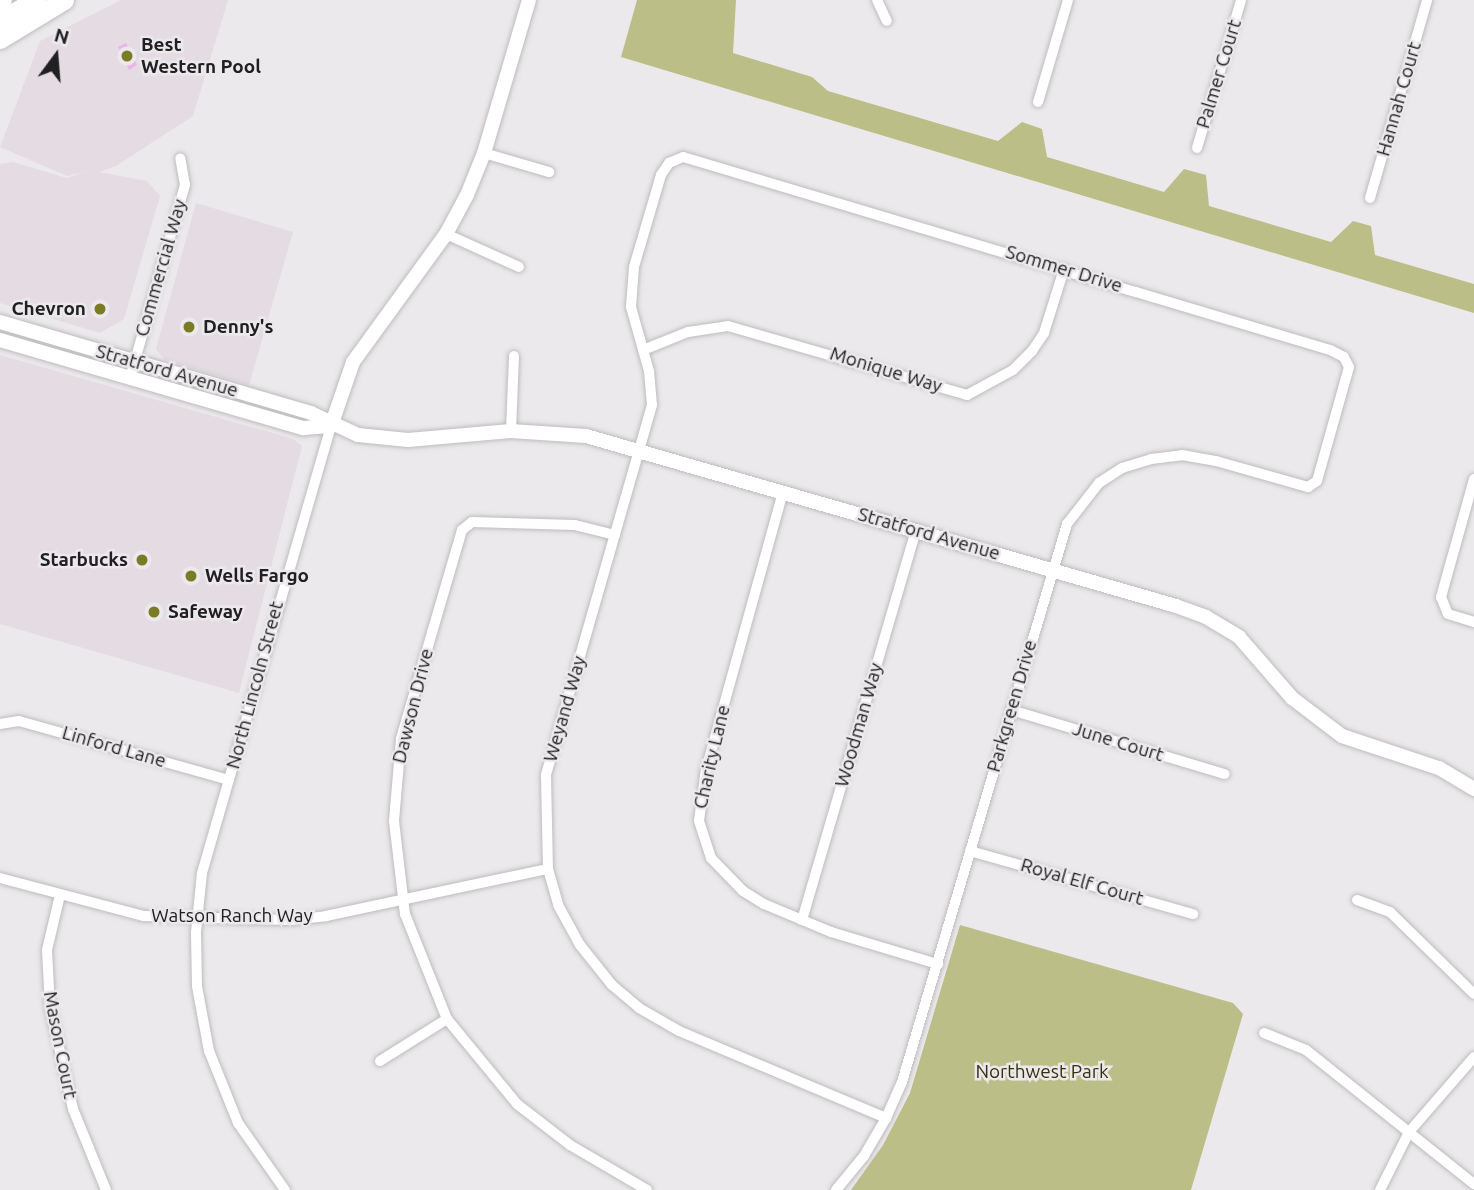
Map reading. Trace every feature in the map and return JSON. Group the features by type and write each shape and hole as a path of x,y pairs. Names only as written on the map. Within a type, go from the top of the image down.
{"highway":[{"path":"0,18 36,0"},
{"path":"0,39 64,0"}],"street":[{"path":"0,18 5,0"},
{"name":"North Lincoln Street","path":"285,1190 238,1123 209,1051 197,986 197,918 202,873 331,425 353,362 446,234 484,153 529,0"},
{"path":"877,0 887,21"},
{"path":"1038,102 1068,0"},
{"name":"Palmer Court","path":"1197,149 1241,0"},
{"name":"Hannah Court","path":"1370,198 1427,0"},
{"path":"484,153 550,172"},
{"name":"Weyand Way","path":"703,160 683,157 670,163 661,176 631,288 635,330 652,388 639,450 546,775 548,869 558,905 580,945 612,985 639,1008 679,1031 886,1118"},
{"name":"Commercial Way","path":"130,378 185,185 180,158"},
{"name":"Sommer Drive","path":"703,160 1344,357 1349,367 1329,436"},
{"path":"446,234 519,267"},
{"name":"Monique Way","path":"643,350 688,332 728,326 967,395 1013,370 1032,351 1044,333 1064,269"},
{"name":"Stratford Avenue","path":"0,322 311,413 331,425 358,435 408,440 510,431 586,436 1206,617 1251,648 1292,698 1321,723 1376,750 1439,768 1474,789"},
{"name":"Stratford Avenue","path":"0,340 303,428 331,425"},
{"path":"510,431 514,356"},
{"name":"Parkgreen Drive","path":"836,1190 864,1156 886,1118 912,1051 1052,570 1067,524 1082,500 1122,468 1182,455 1308,487 1317,481 1329,436"},
{"path":"1474,479 1441,597 1448,614 1474,622"},
{"name":"Charity Lane","path":"783,492 705,769 699,821 711,858 727,876 764,904 802,920 938,964"},
{"name":"Dawson Drive","path":"615,535 575,525 485,522 472,522 463,530 401,738 394,821 402,901 447,1019 517,1104 570,1145 647,1190"},
{"name":"Woodman Way","path":"802,920 916,531"},
{"name":"June Court","path":"1011,710 1225,774"},
{"name":"Linford Lane","path":"0,724 19,721 229,780"},
{"name":"Royal Elf Court","path":"970,851 1193,914"},
{"name":"Watson Ranch Way","path":"0,878 144,916 290,920 402,901 548,869"},
{"name":"Mason Court","path":"60,895 47,950 50,1007 74,1110 106,1190"},
{"path":"1357,900 1390,912 1474,994"},
{"path":"380,1061 447,1019"},
{"path":"1264,1033 1306,1050 1474,1184"},
{"path":"1380,1190 1409,1132 1474,1057"}],"shaded area":[{"path":"121,0 228,0 193,116 116,166 99,172 147,181 160,196 124,319 100,333 0,303 0,164 13,162 67,178 87,171 67,176 0,147 40,41"},
{"name":"Best Western Pool","path":"126,43 137,65 129,70 118,47"},
{"path":"196,203 293,232 249,385 165,360 156,349"},
{"path":"0,355 293,439 302,446 239,693 0,624"}],"green space":[{"path":"637,0 736,0 733,53 812,77 828,91 998,141 1022,122 1042,129 1047,157 1164,192 1184,169 1206,175 1209,206 1331,242 1353,221 1371,226 1375,255 1474,284 1474,313 621,57"},
{"name":"Northwest Park","path":"960,925 1233,1003 1243,1014 1191,1190 851,1190 883,1145 910,1093"}],"place":[{"name":"Best Western Pool","path":"127,56"},
{"name":"Chevron","path":"100,309"},
{"name":"Denny's","path":"189,327"},
{"name":"Starbucks","path":"142,560"},
{"name":"Wells Fargo","path":"191,576"},
{"name":"Safeway","path":"154,612"}]}
